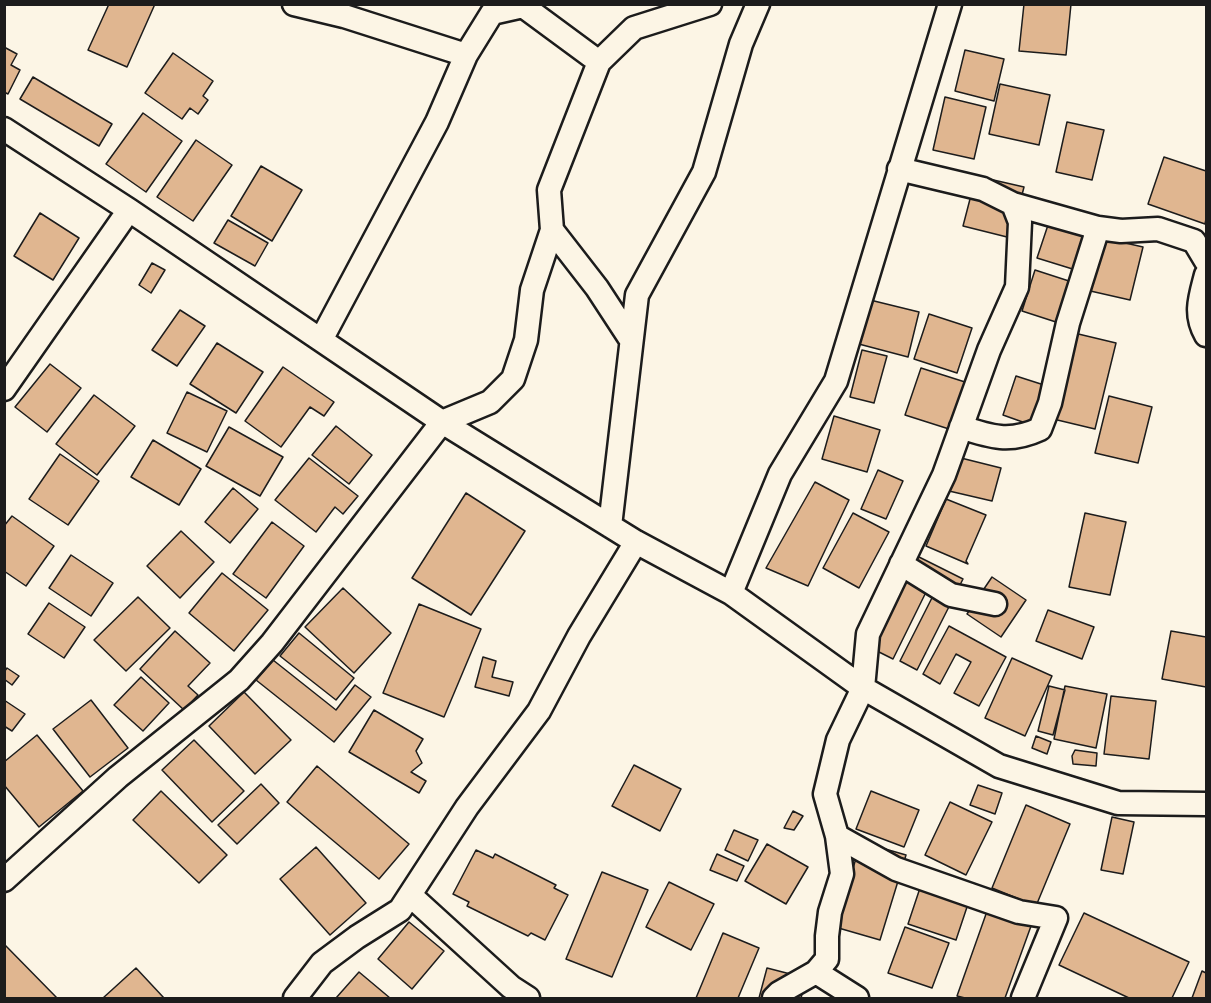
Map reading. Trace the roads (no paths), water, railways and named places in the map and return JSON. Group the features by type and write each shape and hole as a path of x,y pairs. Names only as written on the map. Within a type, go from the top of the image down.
{"street":[{"path":"294,4 344,16 466,55"},
{"path":"4,880 118,777 239,680 272,643 442,422 490,402 513,379 526,340 532,290 552,230 549,190 599,62 634,28 710,4"},
{"path":"610,526 637,295 704,172 741,44 758,4"},
{"path":"731,593 780,474 836,381 950,4"},
{"path":"321,340 437,122 466,55 492,13 523,6 599,62"},
{"path":"4,129 129,210 442,422 636,542 731,593 863,688 999,766 1118,803 1206,804"},
{"path":"899,169 983,189 1013,204 1098,228 1121,231 1158,229 1194,241 1206,261"},
{"path":"774,999 779,993 816,972 827,959 830,912 842,874 837,836 825,794 838,740 863,688 868,634 944,475 989,350 1017,287 1020,222 1013,204"},
{"path":"4,389 129,210"},
{"path":"961,427 988,436 1023,437 1040,429 1050,403 1068,322 1098,228"},
{"path":"552,230 597,288 631,340"},
{"path":"1206,276 1200,299 1199,322 1206,335"},
{"path":"294,999 322,963 357,937 400,910 467,807 540,711 579,636 636,542"},
{"path":"901,564 951,596 995,604"},
{"path":"837,836 896,869 1020,912 1056,918 1023,999"},
{"path":"410,895 511,987 528,999"},
{"path":"816,972 857,999"}]}
